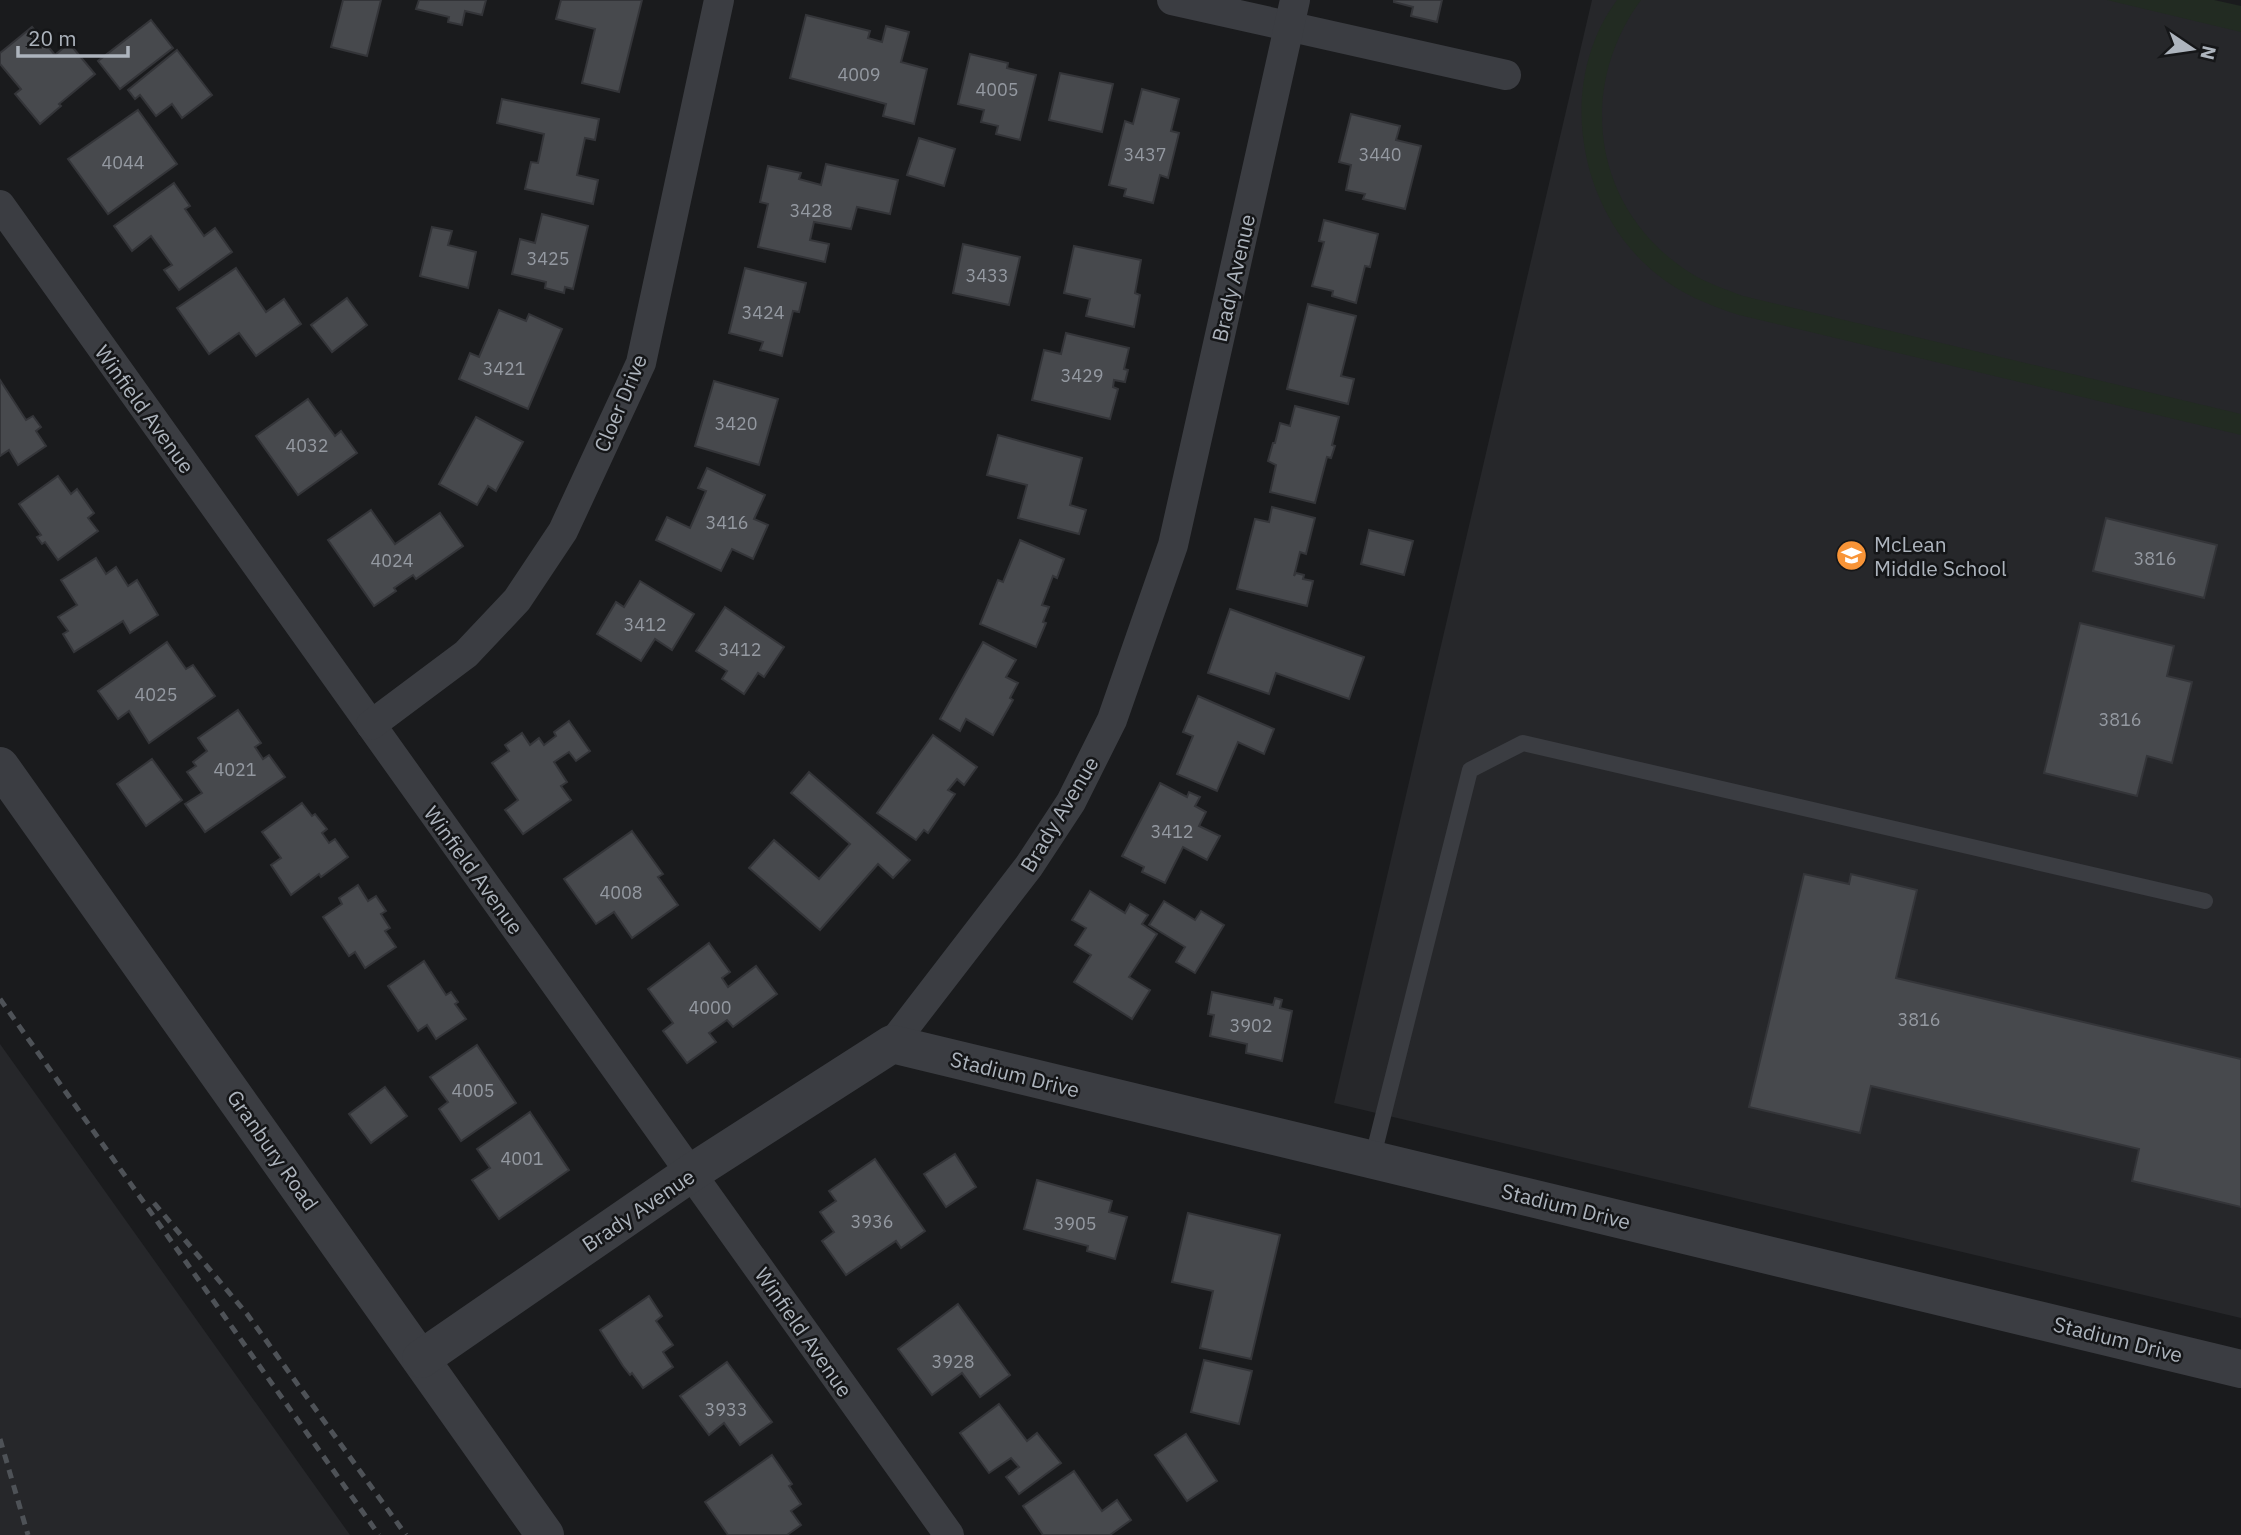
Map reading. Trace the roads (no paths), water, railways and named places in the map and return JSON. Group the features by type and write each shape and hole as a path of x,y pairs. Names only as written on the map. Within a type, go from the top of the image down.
{"street":[{"name":"Cloer Drive","path":"371,725 466,654 517,600 563,531 641,363 719,0"},
{"path":"1172,0 1292,13 1506,75"},
{"name":"Brady Avenue","path":"421,1359 691,1174 892,1044 1029,866 1071,802 1112,720 1173,545 1292,13"},
{"name":"Winfield Avenue","path":"0,205 948,1535"},
{"name":"Granbury Road","path":"0,766 545,1535"},
{"name":"Stadium Drive","path":"892,1044 2241,1369"}],"lane":[{"path":"1372,1160 1470,770 1523,743 2205,901"}],"railway":[{"path":"0,999 379,1535"},
{"path":"154,1203 247,1314 406,1535"},
{"path":"0,1439 28,1535"}],"place":[{"name":"McLean Middle School","path":"1851,556"}]}
